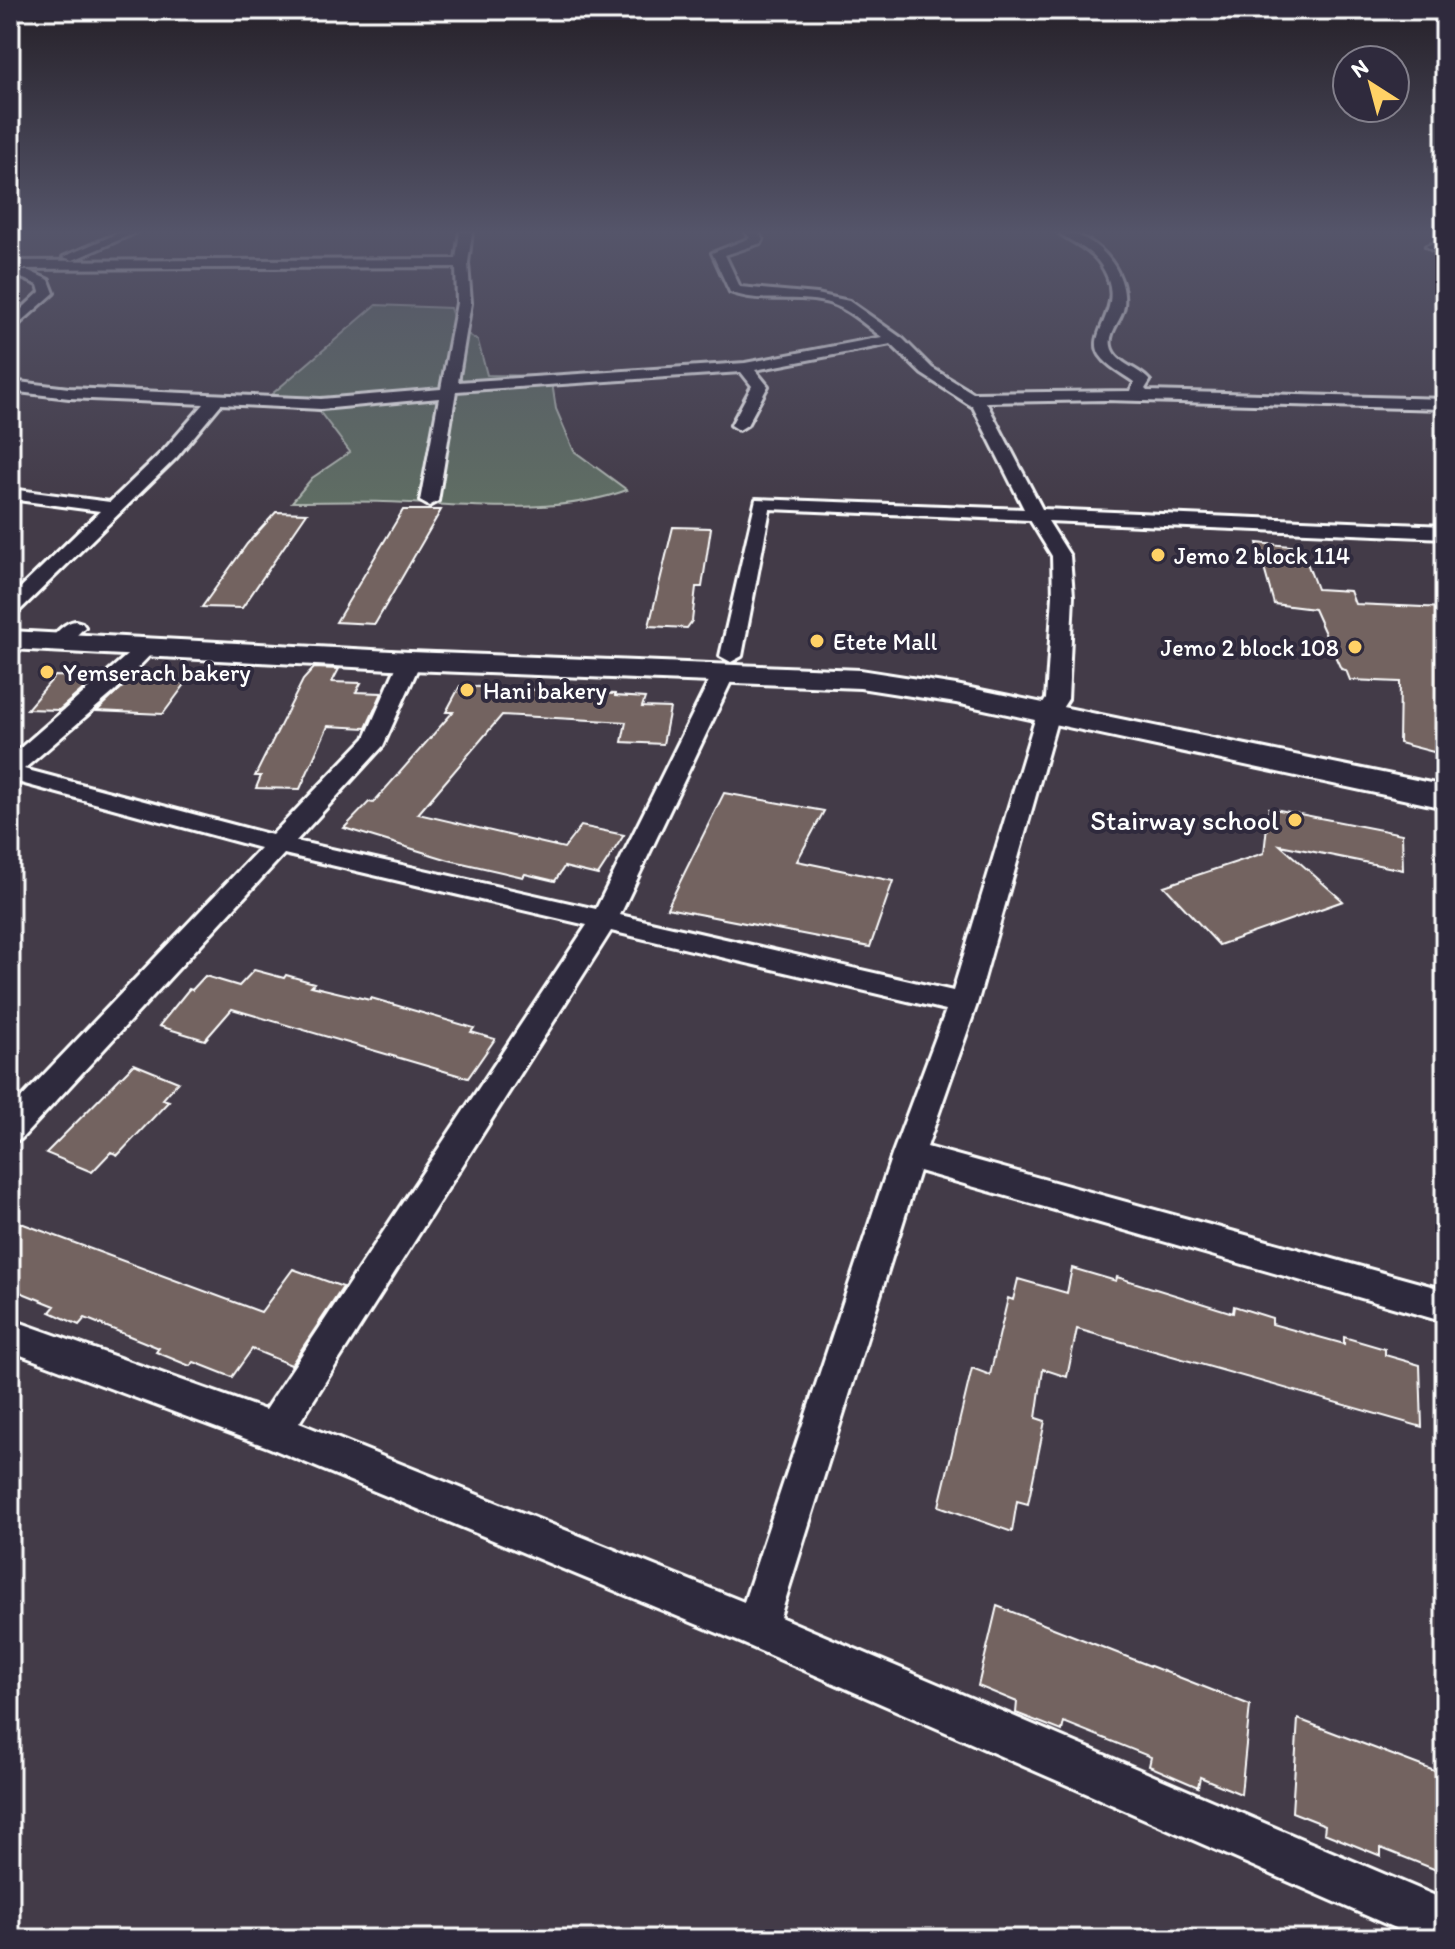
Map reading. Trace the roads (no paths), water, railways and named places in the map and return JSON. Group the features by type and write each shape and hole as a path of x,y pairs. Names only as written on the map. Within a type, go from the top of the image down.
{"street":[{"path":"429,501 460,323"},
{"path":"756,1628 908,1155 963,1004 1052,706 1063,596 1061,556 1035,514 979,404 927,371 894,339 871,323"},
{"path":"1109,323 1103,345 1107,355 1142,381 1137,389 1143,396"},
{"path":"10,386 69,393 215,401 344,404 446,390 745,367 894,339"},
{"path":"739,425 760,386 745,367"},
{"path":"972,398 1025,394 1445,404"},
{"path":"10,609 170,454 215,401"},
{"path":"10,494 115,508"},
{"path":"273,1431 604,920 728,663 762,503 1445,532"},
{"path":"10,624 148,647 410,661 728,663"},
{"path":"10,640 67,634 429,645 728,663 1052,706 1445,773"},
{"path":"10,771 148,647"},
{"path":"10,1130 375,741 410,661"},
{"path":"1052,706 1445,797"},
{"path":"10,771 280,845 963,1004"},
{"path":"908,1155 1445,1306"},
{"path":"10,1335 273,1431 756,1628 1445,1925"}],"place":[{"name":"Jemo 2 block 114","path":"1158,555"},
{"name":"Etete Mall","path":"817,641"},
{"name":"Jemo 2 block 108","path":"1355,647"},
{"name":"Yemserach bakery","path":"47,672"},
{"name":"Hani bakery","path":"467,690"},
{"name":"Stairway school","path":"1295,820"}]}
